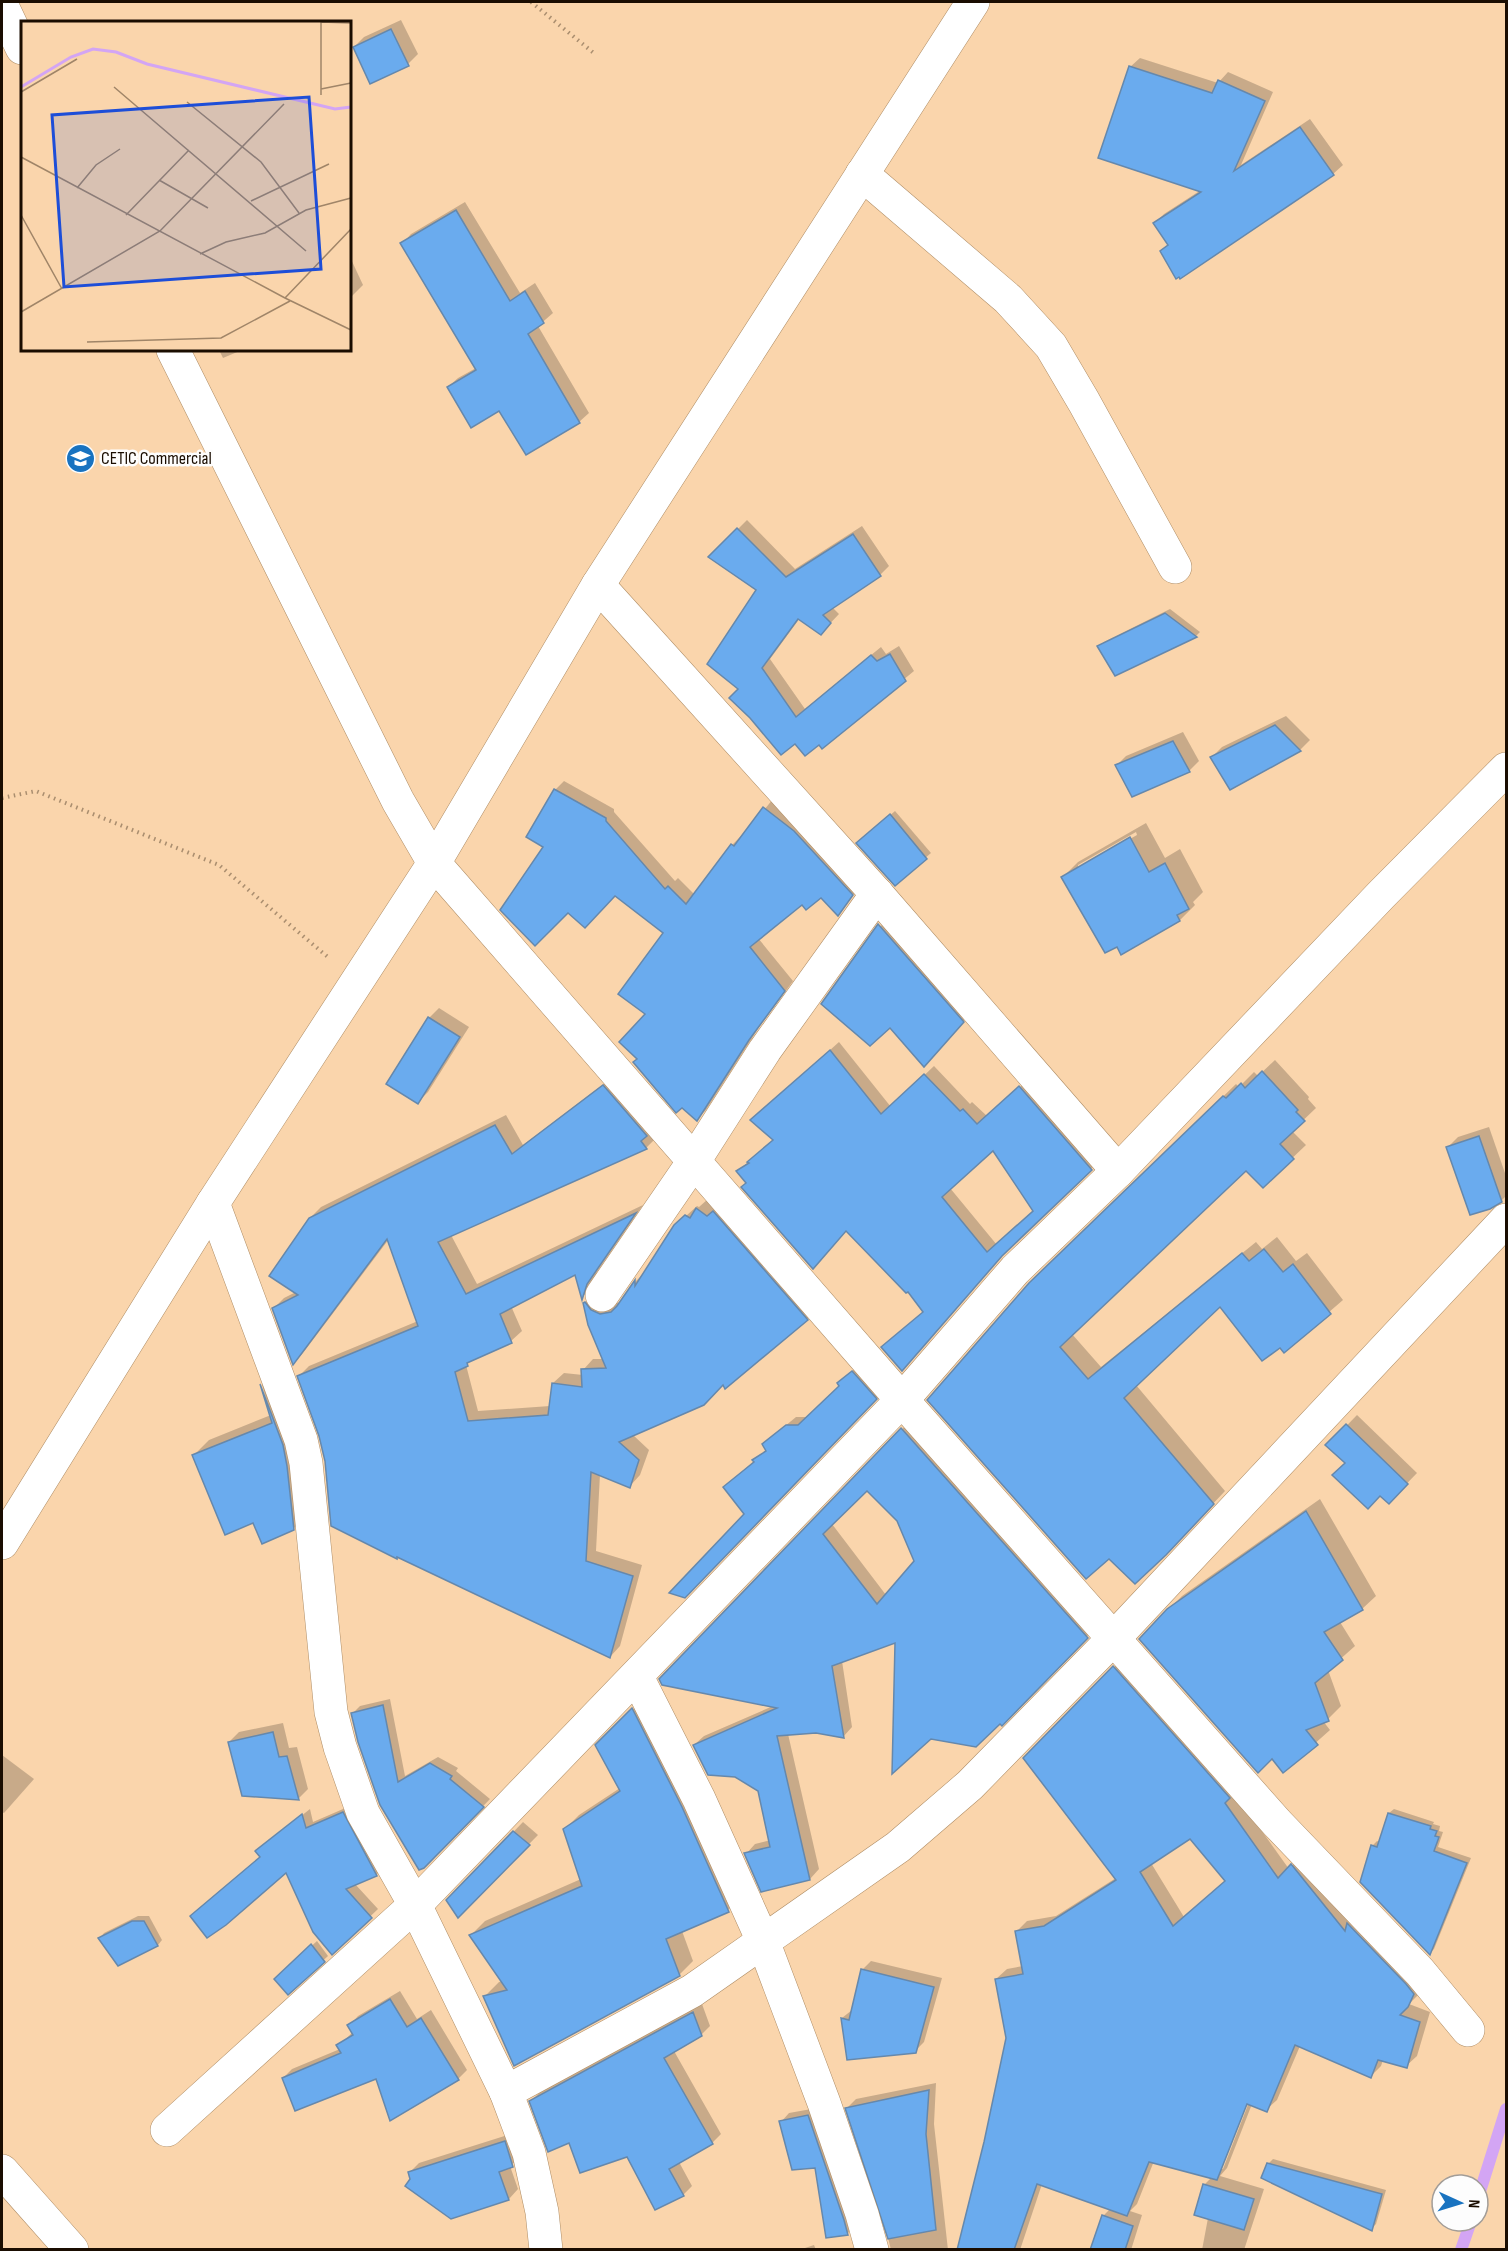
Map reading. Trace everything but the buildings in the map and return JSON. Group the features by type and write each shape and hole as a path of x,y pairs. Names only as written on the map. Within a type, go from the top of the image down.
{"street":[{"path":"2,1543 213,1203 434,863 598,585 973,2"},
{"path":"2,6 21,46"},
{"path":"862,174 1008,299 1051,346 1175,567"},
{"path":"174,351 393,790 434,863 902,1400 1277,1823 1420,1972 1468,2030"},
{"path":"598,585 877,894 1118,1171"},
{"path":"167,2130 415,1905 902,1400 1015,1270 1118,1171 1381,895 1506,769"},
{"path":"602,1295 694,1161 765,1050 877,894"},
{"path":"213,1203 301,1440 306,1463 331,1712 340,1747 363,1813 415,1905 506,2092 529,2153 542,2212 546,2250"},
{"path":"506,2092 692,1991 898,1847 970,1785 1114,1638 1506,1220"},
{"path":"637,1677 699,1799 763,1941 824,2103 872,2250"},
{"path":"2,2170 72,2250"}],"path":[{"path":"531,2 595,54"},
{"path":"2,798 36,791 219,865 357,982"}],"waterway":[{"path":"1486,2173 1506,2109"},
{"path":"1461,2250 1467,2233"}],"place":[{"name":"CETIC Commercial","path":"80,458"}]}
